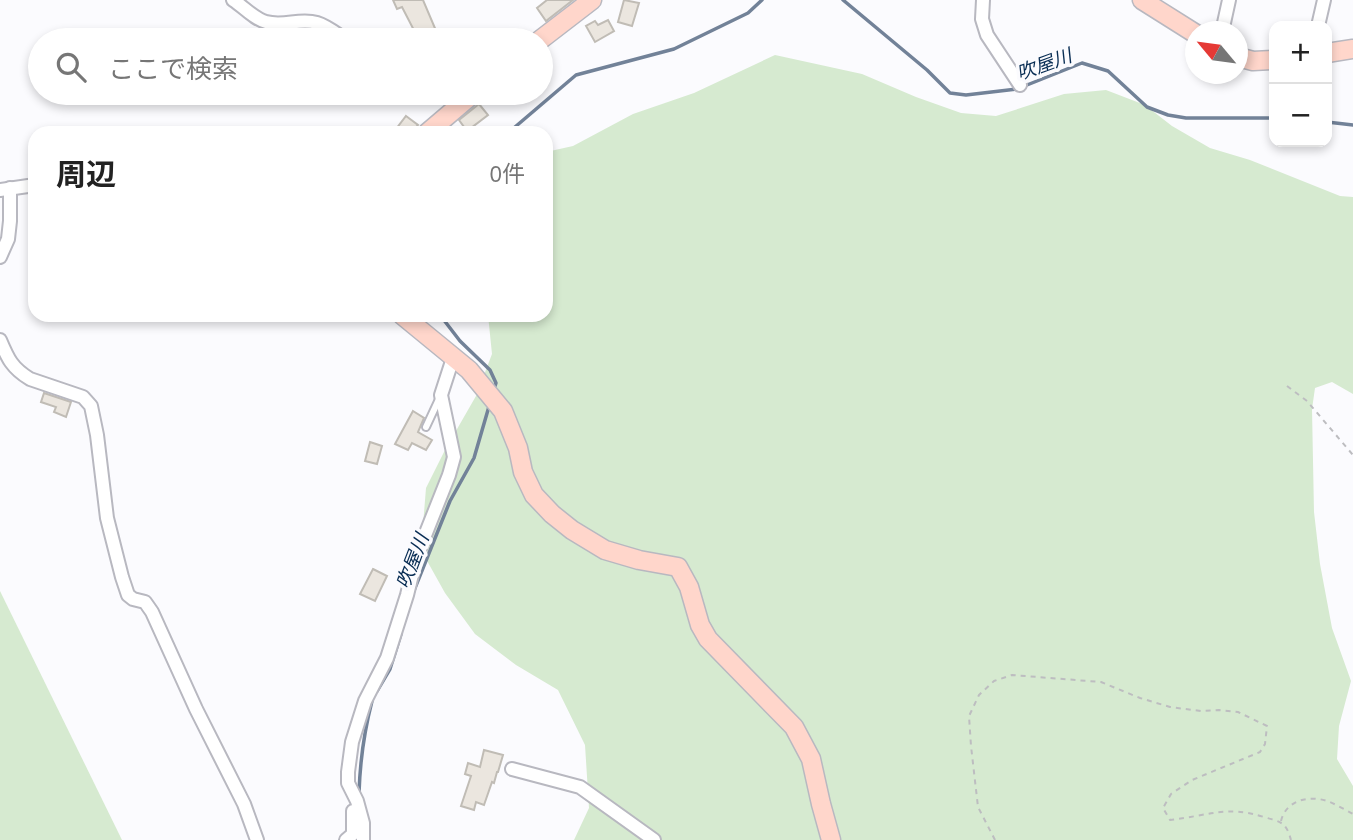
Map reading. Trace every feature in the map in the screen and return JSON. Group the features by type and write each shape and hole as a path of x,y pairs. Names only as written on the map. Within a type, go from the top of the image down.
{"street":[{"path":"233,0 261,21 278,25 316,23 327,28"},
{"path":"553,30 592,0"},
{"path":"983,0 982,19 986,35 1020,85"},
{"path":"1143,0 1185,27"},
{"path":"1225,21 1229,0"},
{"path":"1319,21 1324,0"},
{"path":"1332,51 1353,49"},
{"path":"1248,60 1269,60"},
{"path":"435,126 459,105"},
{"path":"0,257 8,239 10,221 5,189 28,186"},
{"path":"410,322 469,370 503,411 518,448 523,472 534,495 552,514 605,550 678,567 689,587 700,625 708,639 794,727 811,759 831,840"},
{"path":"0,340 8,359 23,375 83,397 91,406 107,518 128,595 145,602 152,612 196,709 244,804 257,840"},
{"path":"363,840 363,823 357,801 348,783 352,741 365,701 387,658 416,558 454,457 441,395 453,358"},
{"path":"512,769 580,787 654,840"},
{"path":"346,840 353,834 353,811"}],"lane":[{"path":"426,428 441,395"}],"path":[{"path":"1287,386 1307,401 1353,455"},
{"path":"995,840 978,807 969,716 979,695 994,681 1012,676 1101,682 1170,707 1238,712 1257,720 1267,726 1261,752 1192,780 1171,794 1163,808 1170,820 1222,810 1256,814 1281,821 1287,827 1291,840"},
{"path":"1281,821 1282,815 1289,807 1297,801 1310,798 1326,801 1353,814"}],"green space":[{"path":"775,55 862,74 961,113 996,116 1064,94 1106,90 1145,105 1172,126 1210,148 1250,160 1340,196 1353,197 1353,394 1332,382 1315,388 1312,409 1314,512 1320,564 1332,628 1351,681 1339,726 1337,759 1353,786 1353,840 574,840 589,808 585,745 558,690 516,665 475,634 445,593 421,550 426,488 476,396 492,354 489,322 553,322 553,150 573,146 633,114 694,93"},
{"path":"0,591 122,840 0,840"}],"building":[{"path":"393,0 423,0 435,28 413,28 402,7 397,9"},
{"path":"547,0 573,0 546,21 537,8"},
{"path":"624,0 639,3 632,26 618,22"},
{"path":"608,20 614,31 595,42 586,26 595,21 598,25"},
{"path":"478,105 488,115 474,126 463,126 459,120"},
{"path":"406,116 418,125 417,126 398,126"},
{"path":"44,393 71,402 66,417 54,412 56,407 41,402"},
{"path":"413,411 424,418 418,432 432,440 426,450 412,443 408,450 395,444"},
{"path":"370,442 382,446 377,464 365,461"},
{"path":"373,569 387,576 375,601 360,594"},
{"path":"484,750 503,755 484,805 476,802 474,810 461,806 471,776 465,774 468,763 480,767"}],"waterway":[{"name":"吹屋川","path":"553,95 576,75 674,49 748,13 762,0"},
{"name":"吹屋川","path":"843,0 927,70 950,93 966,95 1017,89 1082,63 1108,71 1147,107 1168,115 1186,118 1269,118"},
{"name":"吹屋川","path":"516,126 541,105"},
{"name":"吹屋川","path":"1332,123 1353,125"},
{"name":"吹屋川","path":"445,322 460,341 490,370 496,383 494,389"},
{"name":"吹屋川","path":"413,593 450,501 474,458 490,403"},
{"name":"吹屋川","path":"377,691 390,669 401,634"},
{"name":"吹屋川","path":"359,793 363,747 372,701"}]}
